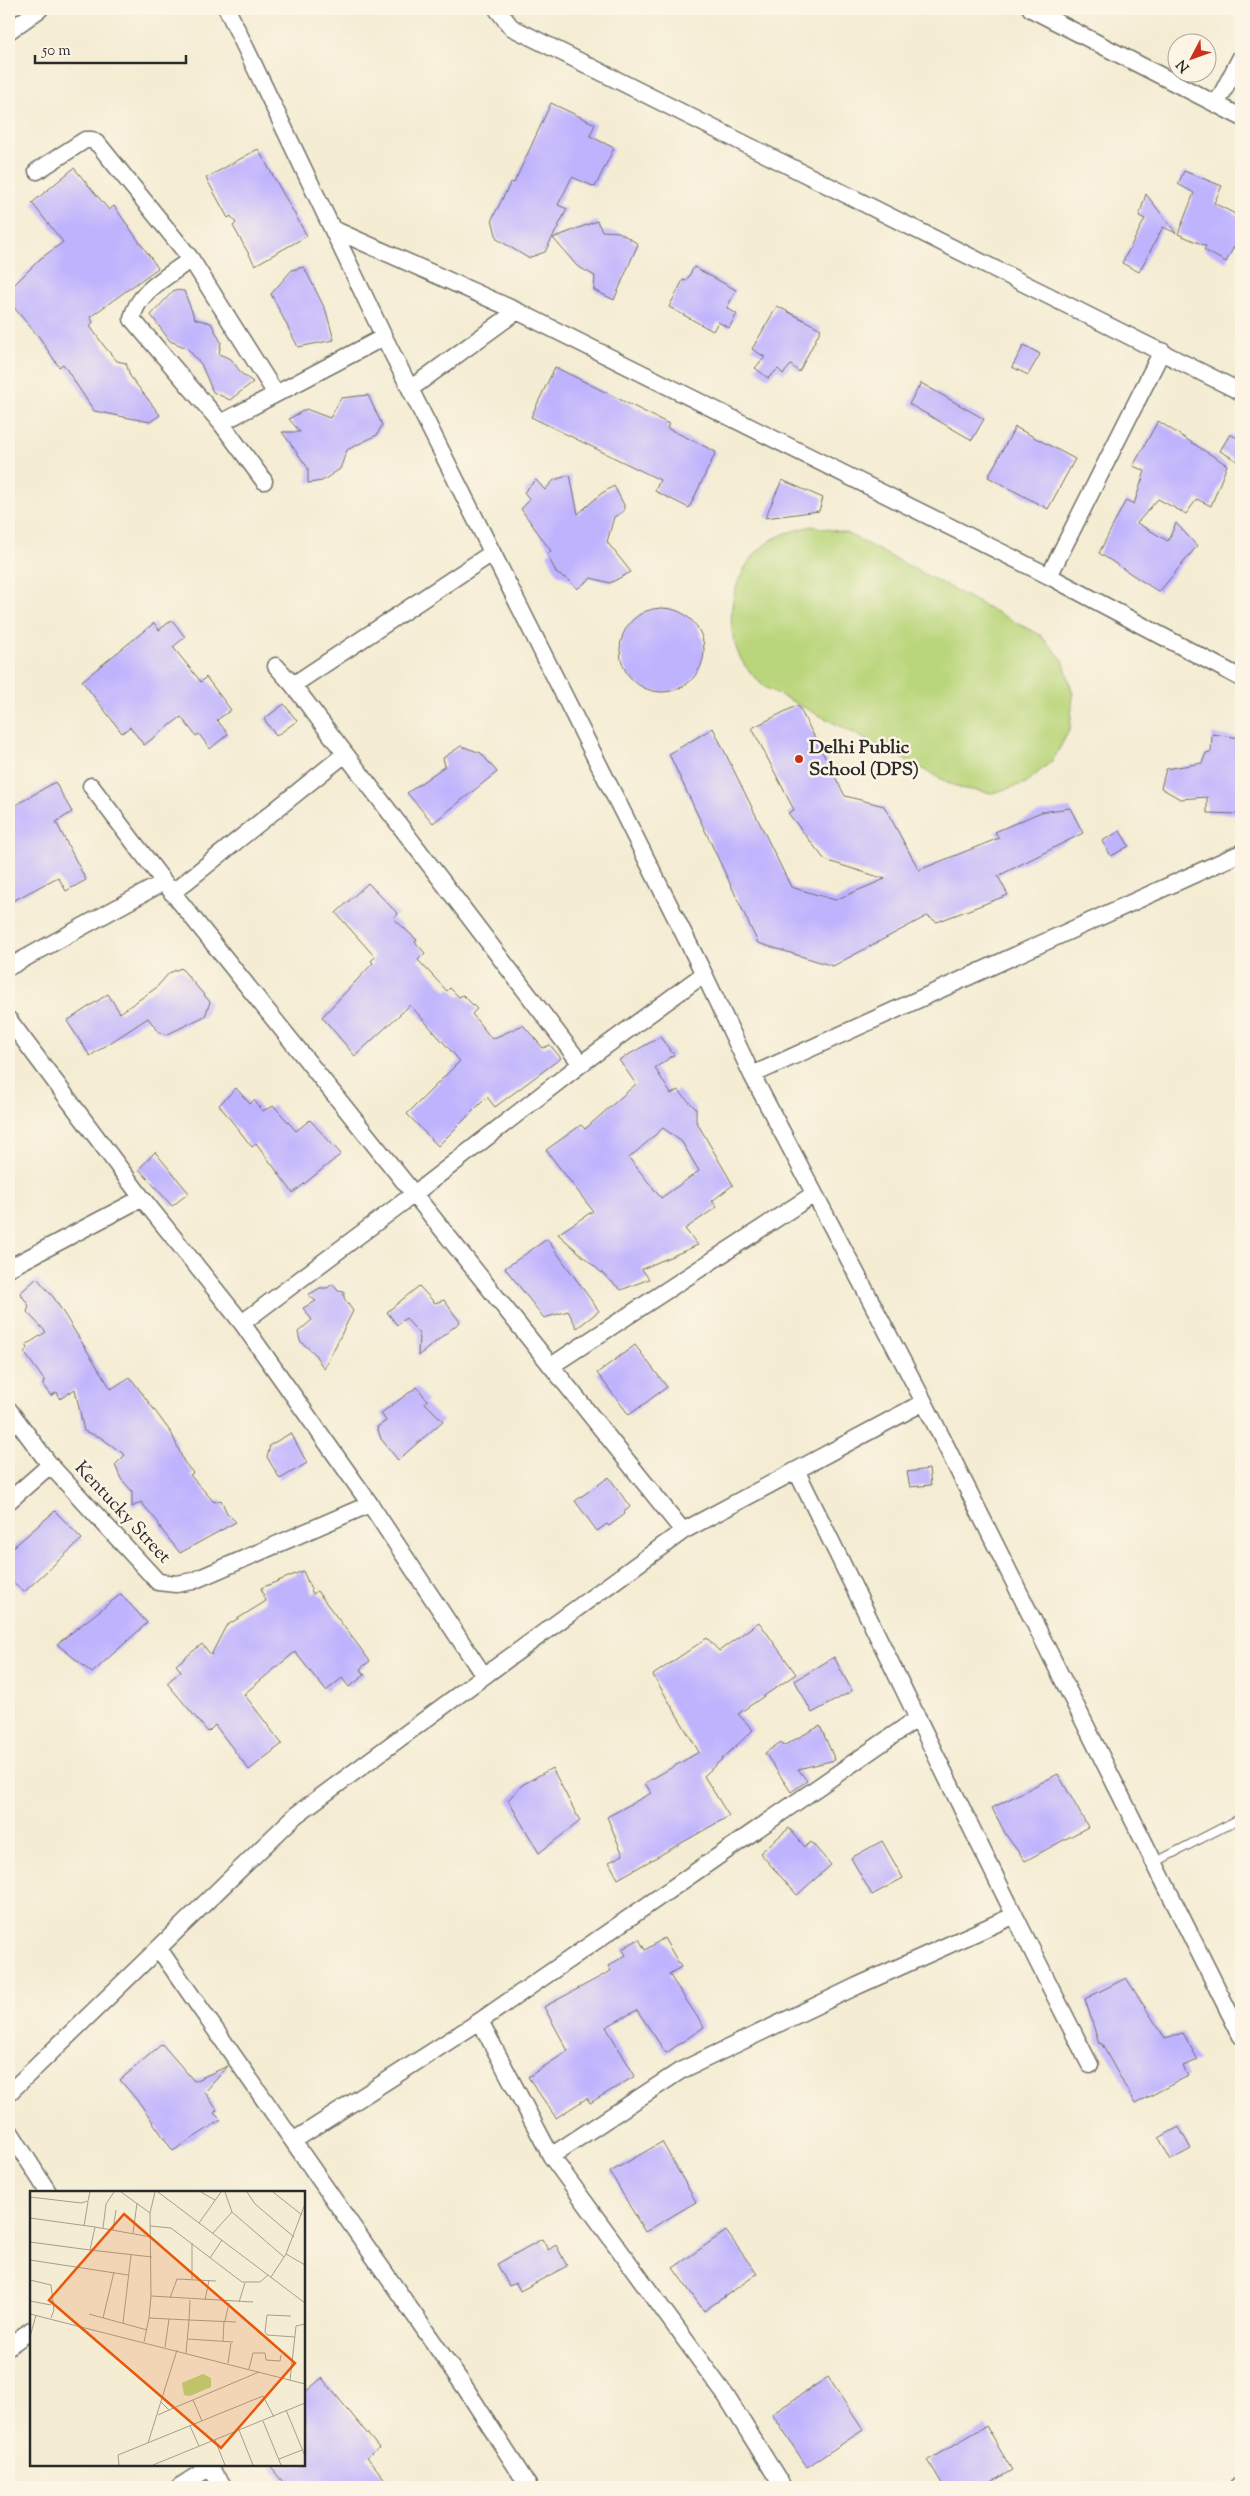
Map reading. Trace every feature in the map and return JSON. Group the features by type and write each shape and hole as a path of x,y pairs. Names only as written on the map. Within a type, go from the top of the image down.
{"street":[{"path":"9,31 40,9"},
{"path":"227,9 334,229 384,337 704,974 752,1075 924,1402 1241,2036"},
{"path":"497,9 511,27 1162,350 1241,392"},
{"path":"1030,9 1241,116"},
{"path":"1216,103 1241,57"},
{"path":"37,171 85,140 92,140 100,145 191,259 276,394"},
{"path":"334,229 517,311 1050,576 1241,678"},
{"path":"191,259 141,297 134,308 132,320 221,423 264,480"},
{"path":"410,389 517,311"},
{"path":"221,423 384,337"},
{"path":"1050,576 1162,350"},
{"path":"293,685 492,553"},
{"path":"276,666 293,685 581,1064"},
{"path":"9,967 168,887 345,754"},
{"path":"91,786 168,887 683,1531"},
{"path":"752,1075 1241,852"},
{"path":"242,1322 414,1194 581,1064 704,974"},
{"path":"9,1020 142,1198 242,1322 370,1504 484,1676"},
{"path":"552,1366 814,1194"},
{"path":"9,1268 142,1198"},
{"path":"9,2093 296,1815 683,1531 798,1472 924,1402"},
{"name":"Kentucky Street","path":"9,1410 50,1466 158,1582 176,1584 194,1581 370,1504"},
{"path":"9,1501 50,1466"},
{"path":"798,1472 1013,1916 1090,2065"},
{"path":"293,2141 480,2021 918,1718"},
{"path":"551,2156 680,2071 840,1994 1013,1916"},
{"path":"159,1949 466,2389 529,2487"},
{"path":"480,2021 551,2156 726,2396 783,2487"},
{"path":"9,2130 47,2191"},
{"path":"9,2346 30,2331"},
{"path":"179,2487 209,2466 223,2487"}],"lane":[{"path":"1154,1863 1241,1818"}],"green space":[{"path":"812,526 846,533 1040,635 1063,660 1073,694 1070,729 1053,760 1026,783 992,793 959,788 763,686 743,663 735,643 732,607 736,590 742,573 764,545 783,534"}],"building":[{"path":"551,103 595,124 590,136 614,148 595,187 572,177 558,205 567,209 545,252 528,258 497,239 492,219 511,182 514,183"},
{"path":"258,149 307,236 255,265 233,226 236,223 231,216 228,218 206,178"},
{"path":"74,168 109,210 114,206 158,268 90,317 93,322 90,326 104,346 117,361 126,363 130,376 160,415 150,422 94,411 63,364 59,367 39,337 10,303 12,298 9,290 40,259 63,242 32,203"},
{"path":"1184,171 1222,186 1214,203 1241,217 1241,233 1226,262 1204,250 1206,246 1178,234 1194,193 1178,184"},
{"path":"1146,194 1176,233 1163,227 1139,272 1122,263 1145,219 1139,216"},
{"path":"597,221 602,231 619,232 638,244 614,300 594,290 595,276 577,266 553,238"},
{"path":"304,267 326,311 334,340 298,347 271,294 292,270"},
{"path":"694,267 736,290 727,308 737,314 729,328 718,322 713,331 669,307 683,280 686,281"},
{"path":"174,290 184,291 195,319 211,323 221,342 219,354 231,359 242,374 253,382 230,400 213,392 201,364 187,348 170,341 151,315"},
{"path":"777,306 821,329 799,372 791,365 783,374 778,369 768,378 755,368 765,357 752,349"},
{"path":"1024,345 1040,354 1028,375 1012,367"},
{"path":"555,367 669,424 667,428 716,452 689,508 655,491 660,480 531,417"},
{"path":"921,383 984,419 972,440 909,404"},
{"path":"368,395 382,425 377,435 347,450 340,469 322,481 308,483 308,468 282,432 300,432 289,419 306,409 330,418 341,398"},
{"path":"1158,421 1227,465 1211,506 1197,499 1186,514 1158,499 1137,523 1168,541 1176,523 1197,546 1159,592 1099,553 1126,500 1134,504 1145,471 1133,466"},
{"path":"1015,427 1075,459 1048,509 988,477"},
{"path":"1230,434 1241,440 1241,463 1220,451"},
{"path":"570,475 578,514 602,493 614,486 624,505 624,511 614,517 607,542 631,572 610,583 591,578 577,589 569,580 557,574 547,554 551,551 521,509 530,500 524,492 536,480 545,490 554,480"},
{"path":"782,480 823,498 819,511 765,518"},
{"path":"662,608 678,611 692,620 701,634 704,650 701,666 692,680 678,689 662,692 646,689 632,680 623,666 620,650 623,634 632,620 646,611"},
{"path":"172,620 185,637 173,647 201,682 206,677 231,710 217,720 228,734 210,749 199,734 196,736 181,717 144,745 130,727 122,733 82,681 154,623 159,630"},
{"path":"284,704 297,721 276,736 264,719"},
{"path":"798,705 845,796 884,806 919,870 999,838 995,832 1041,812 1070,808 1083,833 998,876 1008,895 937,922 927,916 833,966 758,943 669,754 713,728 791,887 835,900 885,879 825,860 788,813 794,810 752,728"},
{"path":"1212,734 1241,738 1241,814 1207,813 1207,797 1180,799 1161,788 1166,769 1202,763 1206,753 1211,752"},
{"path":"461,746 481,753 497,772 433,823 407,793 445,766 443,758"},
{"path":"55,782 72,812 56,822 86,880 66,891 58,877 9,903 9,809"},
{"path":"1120,831 1129,846 1111,856 1102,841"},
{"path":"368,883 398,914 393,918 417,940 415,942 425,953 418,960 447,991 450,988 459,997 463,995 477,1009 472,1014 492,1039 523,1025 543,1048 550,1045 561,1058 495,1107 487,1097 438,1146 407,1114 460,1061 410,1005 355,1056 322,1017 373,963 371,961 375,957 336,913"},
{"path":"181,968 210,1002 205,1016 166,1035 158,1031 148,1018 90,1056 67,1021 108,994 120,1013 156,988 169,973"},
{"path":"660,1037 674,1055 655,1068 671,1094 678,1090 696,1109 696,1121 733,1185 712,1201 717,1207 685,1229 698,1245 642,1269 649,1279 621,1290 558,1234 593,1211 546,1150 581,1125 585,1129 636,1084 619,1060","holes":["663,1128 682,1142 699,1171 661,1198 629,1158"]},
{"path":"236,1088 250,1104 254,1100 262,1111 274,1106 296,1131 310,1120 341,1154 293,1193 256,1143 252,1147 219,1105"},
{"path":"155,1152 189,1193 172,1206 139,1169"},
{"path":"547,1239 599,1311 577,1328 568,1311 544,1318 505,1268"},
{"path":"37,1278 54,1298 111,1389 130,1377 172,1434 184,1462 193,1473 190,1475 214,1502 221,1500 227,1513 236,1522 180,1553 141,1502 132,1507 132,1491 121,1479 115,1465 125,1455 100,1437 84,1431 75,1389 60,1399 57,1392 51,1396 43,1385 44,1380 24,1352 28,1348 26,1345 46,1332 27,1312 29,1306 20,1293"},
{"path":"333,1284 338,1291 344,1292 344,1298 353,1311 324,1369 314,1353 300,1341 298,1332 312,1320 303,1308 316,1301 308,1295 320,1288 327,1288"},
{"path":"419,1286 435,1303 444,1300 460,1322 418,1356 419,1334 406,1318 397,1325 387,1312"},
{"path":"635,1345 667,1387 629,1415 597,1373"},
{"path":"417,1387 427,1400 425,1403 443,1421 398,1460 381,1439 377,1427 386,1421 381,1413"},
{"path":"291,1433 307,1463 280,1479 267,1457 270,1445"},
{"path":"929,1469 931,1485 910,1487 907,1472"},
{"path":"609,1477 630,1507 624,1512 625,1514 609,1526 607,1524 597,1531 575,1501"},
{"path":"55,1511 82,1539 24,1592 9,1578 9,1551"},
{"path":"303,1571 313,1594 317,1591 370,1661 360,1669 365,1675 349,1687 342,1678 326,1691 295,1652 244,1694 282,1744 249,1770 215,1725 208,1732 167,1683 181,1671 176,1665 202,1644 211,1655 226,1626 266,1601 261,1588"},
{"path":"121,1594 147,1623 92,1673 57,1644"},
{"path":"759,1622 796,1674 738,1714 753,1730 704,1776 729,1816 618,1879 609,1862 623,1855 607,1817 651,1793 645,1783 699,1752 653,1675 707,1638 719,1651"},
{"path":"834,1657 852,1691 812,1713 795,1681"},
{"path":"820,1726 835,1760 798,1769 807,1781 791,1792 765,1753 781,1742 783,1746"},
{"path":"552,1768 580,1821 539,1853 508,1800 522,1785"},
{"path":"1058,1774 1088,1827 1025,1861 1006,1835 992,1808"},
{"path":"789,1828 805,1847 811,1842 831,1865 797,1895 760,1853"},
{"path":"882,1841 903,1878 872,1895 851,1858"},
{"path":"664,1938 681,1967 669,1974 704,2027 666,2053 637,2010 606,2027 635,2076 590,2103 587,2098 556,2118 528,2077 568,2051 544,2007 611,1971 608,1966 626,1955 622,1949 639,1939 645,1950"},
{"path":"1126,1978 1165,2038 1183,2033 1198,2060 1183,2066 1188,2076 1135,2104 1101,2043 1099,2044 1085,1999"},
{"path":"162,2044 194,2081 228,2066 205,2092 217,2110 214,2113 221,2120 173,2151 141,2105 120,2080"},
{"path":"1179,2127 1191,2149 1171,2160 1159,2138"},
{"path":"662,2142 696,2202 645,2232 610,2172"},
{"path":"726,2231 757,2274 704,2311 673,2268"},
{"path":"542,2239 548,2250 556,2245 567,2266 520,2291 516,2283 509,2286 497,2264"},
{"path":"828,2377 863,2430 807,2467 772,2414"},
{"path":"322,2378 379,2448 367,2457 391,2487 287,2487 270,2466 305,2466 305,2392"},
{"path":"986,2426 1012,2470 983,2487 944,2487 928,2460"}],"place":[{"name":"Delhi Public School (DPS)","path":"799,759"}]}
